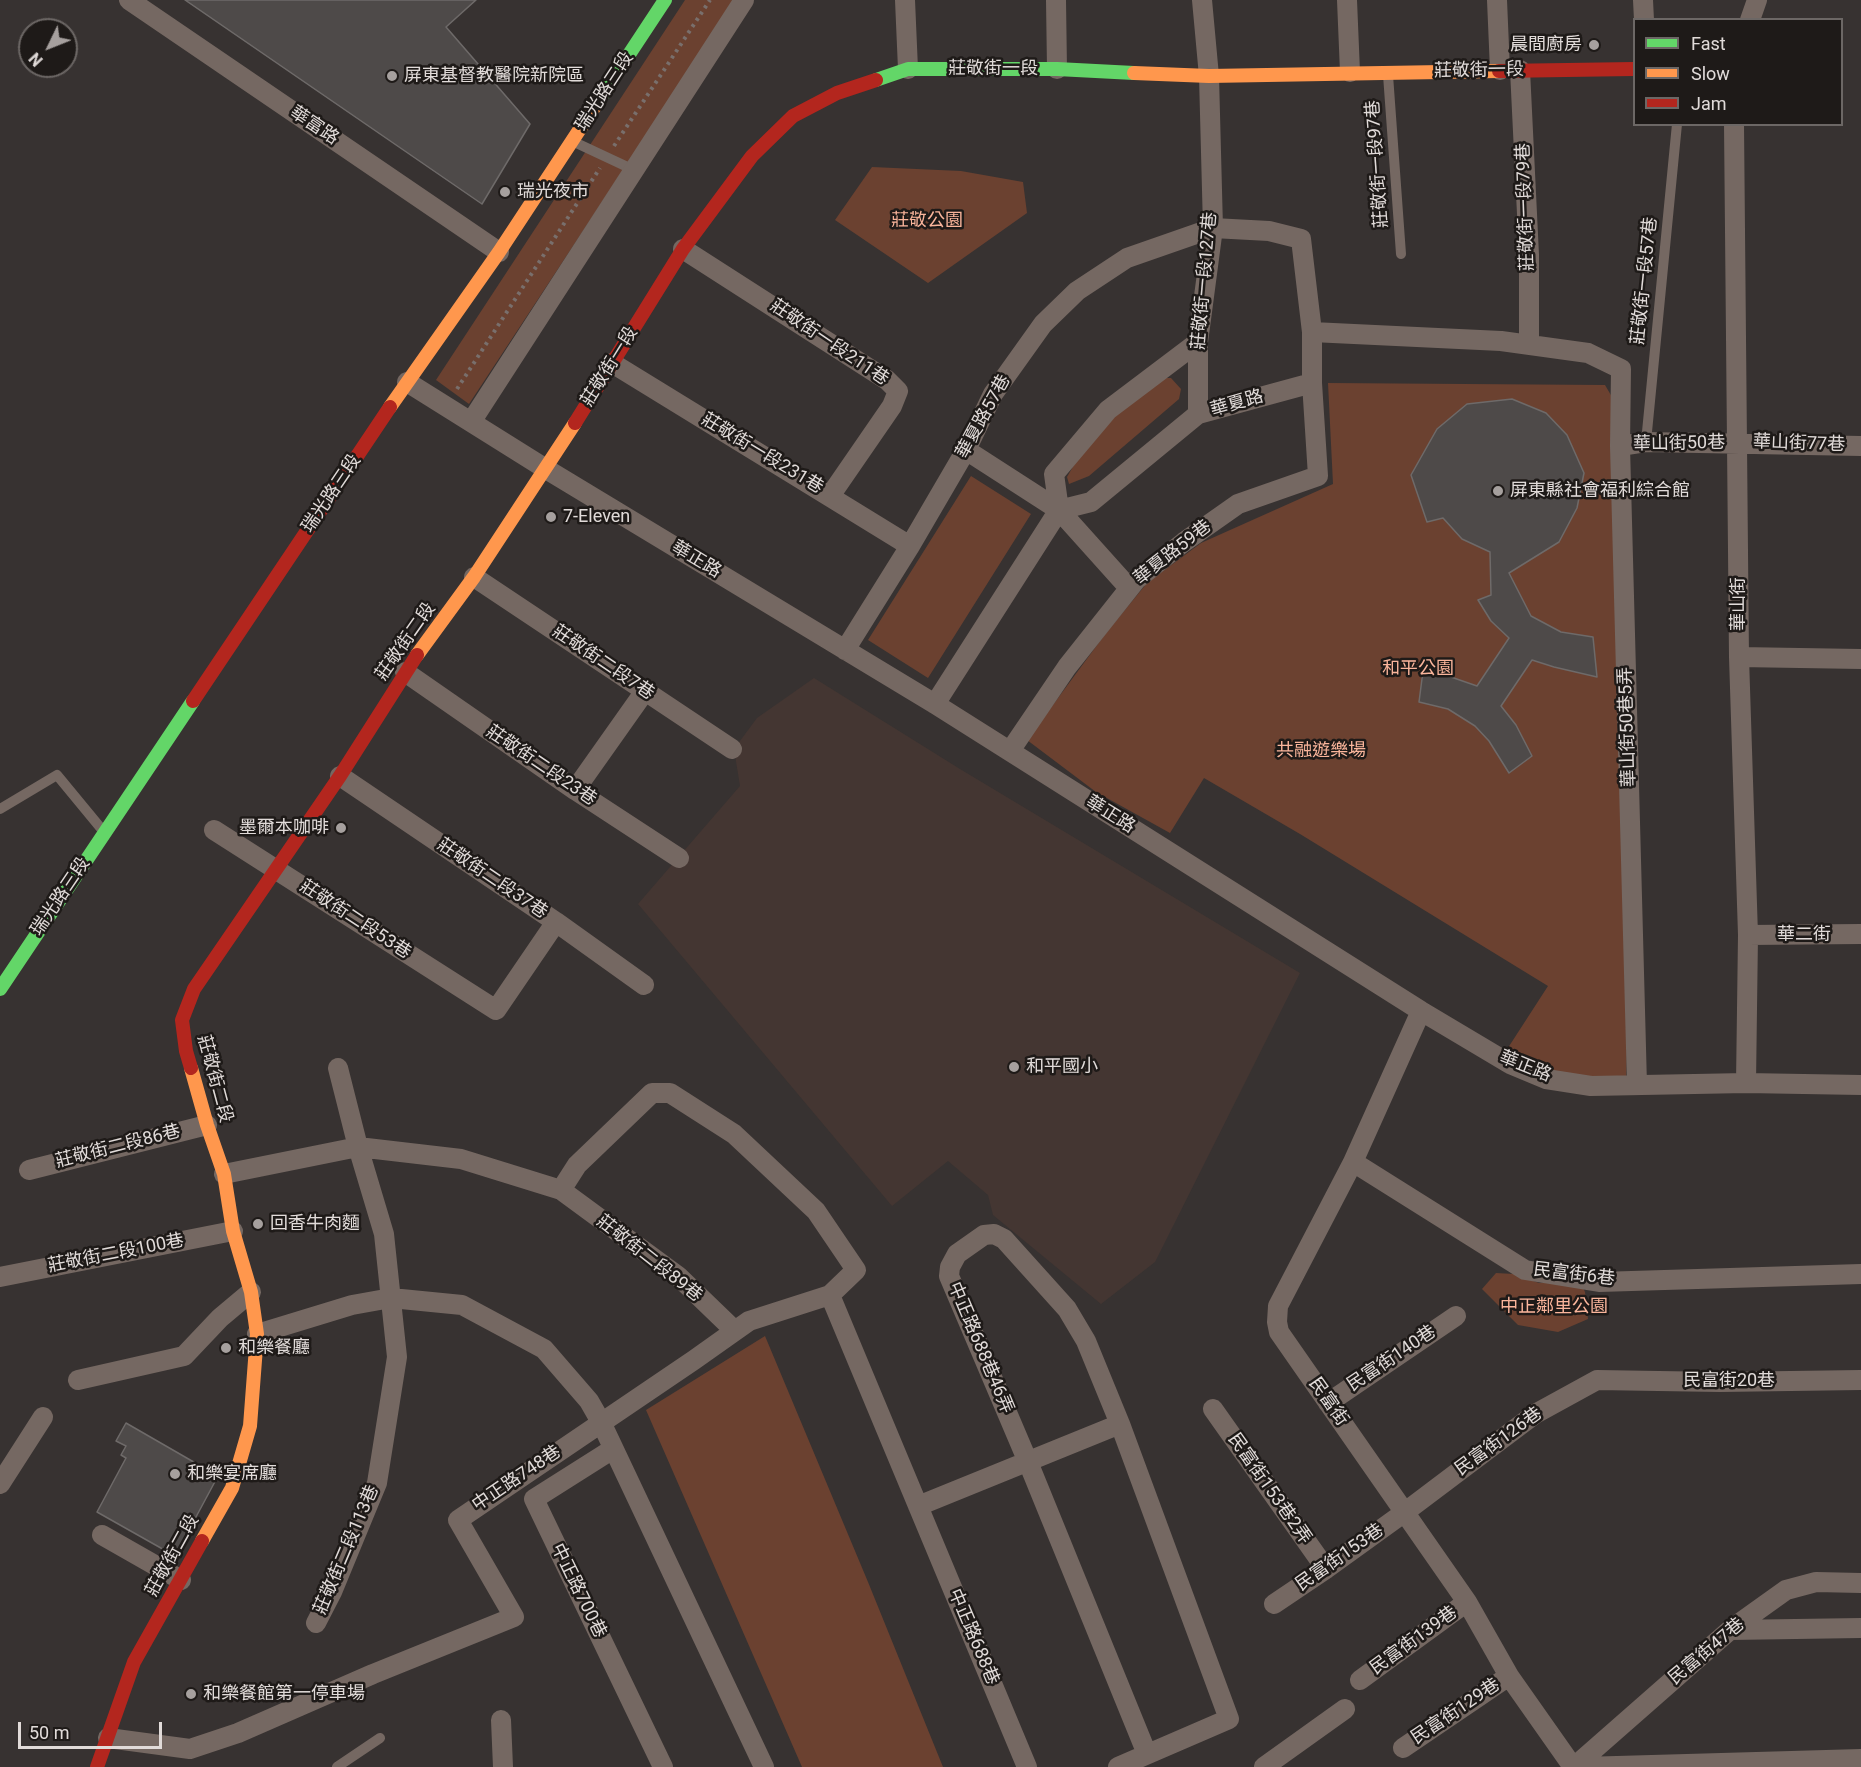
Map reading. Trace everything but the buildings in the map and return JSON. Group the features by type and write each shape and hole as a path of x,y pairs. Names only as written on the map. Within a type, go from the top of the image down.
{"street":[{"name":"華富路","path":"129,0 499,252"},
{"name":"瑞光路三段","path":"0,989 407,382 499,252 665,0"},
{"path":"471,422 744,0"},
{"path":"905,0 908,69"},
{"path":"1056,0 1057,69"},
{"name":"莊敬街一段127巷","path":"1198,414 1198,342 1213,228 1209,76 1202,0"},
{"path":"1347,0 1350,72"},
{"path":"1497,0 1500,70"},
{"path":"1643,0 1644,18"},
{"path":"1751,18 1757,0"},
{"name":"莊敬街一段","path":"546,469 683,249 752,156 793,116 837,93 908,69 1057,69 1209,76 1633,69"},
{"name":"莊敬街一段79巷","path":"1520,70 1529,255 1529,345"},
{"name":"華山街","path":"1734,126 1739,657 1748,935 1746,1083"},
{"path":"1213,228 1269,231 1301,239 1312,332 1311,383"},
{"name":"華夏路57巷","path":"845,650 966,450 993,394 1043,324 1077,291 1127,258 1213,228"},
{"name":"莊敬街一段211巷","path":"683,249 887,380 898,391 892,406 830,496"},
{"path":"1312,332 1501,341 1529,345"},
{"path":"935,704 1059,510 1054,474 1108,410 1198,342"},
{"name":"華山街50巷5弄","path":"1529,345 1588,353 1621,369 1620,446 1637,1085"},
{"name":"莊敬街一段231巷","path":"612,363 910,546"},
{"name":"華正路","path":"407,382 546,469 935,704 1421,1011 1510,1064 1546,1079 1591,1086 1746,1083 1861,1085"},
{"name":"華夏路","path":"1059,510 1091,502 1198,414 1311,383"},
{"name":"華夏路59巷","path":"1010,751 1067,667 1136,580 1238,504 1318,476 1311,383"},
{"name":"華山街50巷","path":"1620,446 1646,442 1738,442"},
{"name":"華山街77巷","path":"1738,442 1861,446"},
{"path":"966,450 1059,510 1129,588"},
{"name":"莊敬街二段","path":"97,1767 134,1662 232,1488 250,1426 257,1334 251,1292 232,1231 224,1174 186,1051 182,1020 194,989 340,776 405,672 474,577 546,469"},
{"name":"莊敬街二段7巷","path":"474,577 732,749"},
{"path":"1739,657 1861,659"},
{"name":"莊敬街二段23巷","path":"405,672 575,790 679,858"},
{"path":"575,790 645,691"},
{"name":"莊敬街二段37巷","path":"340,776 556,922 496,1011"},
{"name":"莊敬街二段53巷","path":"214,830 496,1011"},
{"path":"556,922 644,985"},
{"name":"華二街","path":"1748,935 1861,934"},
{"name":"民富街","path":"1421,1011 1353,1162 1278,1306 1279,1332 1467,1602 1509,1676 1573,1767"},
{"name":"莊敬街二段113巷","path":"316,1623 332,1592 377,1483 397,1357 384,1234 358,1147 338,1068"},
{"name":"中正路748巷","path":"108,1738 190,1749 238,1733 423,1653 514,1617 458,1520 749,1321 830,1294 856,1270 816,1211 734,1134 670,1093 652,1093 577,1166 561,1190"},
{"name":"莊敬街二段86巷","path":"28,1170 207,1125"},
{"name":"莊敬街二段89巷","path":"224,1174 358,1147 460,1159 561,1190 678,1276 735,1331"},
{"name":"民富街6巷","path":"1353,1162 1525,1270 1599,1282 1861,1274"},
{"name":"莊敬街二段100巷","path":"0,1277 232,1231"},
{"name":"中正路688巷46弄","path":"994,1234 1004,1239 1067,1309 1086,1341 1120,1424 1229,1719 1147,1754 1028,1461 949,1276 950,1267 957,1254 984,1235 994,1234"},
{"path":"78,1380 184,1356 220,1318 251,1292"},
{"name":"中正路688巷","path":"830,1294 1027,1767"},
{"path":"257,1334 352,1305 391,1298 462,1305 544,1349 589,1401 601,1422 764,1767"},
{"name":"民富街140巷","path":"1328,1403 1456,1316"},
{"name":"民富街20巷","path":"1597,1380 1720,1382 1861,1380"},
{"name":"民富街126巷","path":"1405,1512 1535,1414 1597,1380"},
{"name":"民富街153巷2弄","path":"1213,1409 1326,1569"},
{"path":"0,1484 43,1418"},
{"path":"918,1506 1120,1424"},
{"name":"中正路700巷","path":"614,1449 534,1499 663,1767"},
{"name":"民富街153巷","path":"1274,1604 1405,1512"},
{"path":"102,1535 181,1580"},
{"name":"民富街47巷","path":"1573,1767 1730,1630 1786,1590 1816,1582 1861,1583"},
{"name":"民富街139巷","path":"1360,1680 1467,1602"},
{"path":"1730,1630 1861,1628"},
{"name":"民富街129巷","path":"1403,1748 1509,1676"},
{"path":"1264,1767 1345,1709"},
{"path":"501,1720 503,1767"},
{"path":"1118,1767 1147,1754"},
{"path":"1582,1767 1800,1763 1861,1759"}],"lane":[{"name":"莊敬街一段97巷","path":"1388,72 1401,254"},
{"name":"莊敬街一段57巷","path":"1646,442 1677,126"},
{"path":"572,141 634,170"},
{"path":"0,809 57,775 104,832"},
{"path":"337,1767 380,1738"}],"path":[{"path":"457,389 710,0"}],"shaded area":[{"name":"和平國小","path":"814,678 960,769 1300,973 1155,1262 1101,1304 993,1215 988,1195 948,1161 892,1206 638,904 740,786 734,749 757,718"}],"green space":[{"path":"685,0 735,0 469,404 436,380"},
{"name":"莊敬公園","path":"872,167 961,171 1023,182 1027,213 928,283 835,220"},
{"path":"1162,378 1171,378 1181,389 1179,399 1089,476 1069,484 1067,477 1075,463 1113,417"},
{"name":"和平公園","path":"1328,383 1605,385 1615,402 1629,963 1626,1084 1571,1082 1504,1054 1548,986 1204,778 1170,833 1096,792 1027,740 1106,633 1147,583 1201,543 1333,484"},
{"path":"971,476 1031,514 928,678 868,640"},
{"name":"中正鄰里公園","path":"1496,1273 1514,1274 1539,1283 1579,1279 1585,1292 1588,1319 1558,1332 1518,1325 1482,1289"},
{"path":"765,1336 943,1767 802,1767 646,1410"}],"traffic: fast":[{"path":"599,100 665,0"},
{"path":"876,80 908,69 1057,69 1134,73"},
{"path":"0,989 193,701"}],"traffic: slow":[{"path":"1134,73 1209,76 1499,71"},
{"path":"390,407 499,252 599,100"},
{"path":"417,655 474,577 575,423"},
{"path":"191,1068 224,1174 233,1231 251,1292 257,1334 250,1426 232,1488 202,1541"}],"traffic: jam":[{"path":"1499,71 1633,69"},
{"path":"575,423 683,249 752,156 793,116 837,93 876,80"},
{"path":"193,701 390,407"},
{"path":"191,1068 182,1020 194,989 340,776 417,655"},
{"path":"97,1767 134,1662 202,1541"}],"place":[{"name":"晨間廚房","path":"1594,45"},
{"name":"屏東基督教醫院新院區","path":"392,76"},
{"name":"瑞光夜市","path":"505,192"},
{"name":"屏東縣社會福利綜合館","path":"1498,491"},
{"name":"7-Eleven","path":"551,517"},
{"name":"墨爾本咖啡","path":"341,828"},
{"name":"和平國小","path":"1014,1067"},
{"name":"回香牛肉麵","path":"258,1224"},
{"name":"和樂餐廳","path":"226,1348"},
{"name":"和樂宴席廳","path":"175,1474"},
{"name":"和樂餐館第一停車場","path":"191,1694"}],"park label":[{"name":"共融遊樂場","path":"1321,751"}]}
